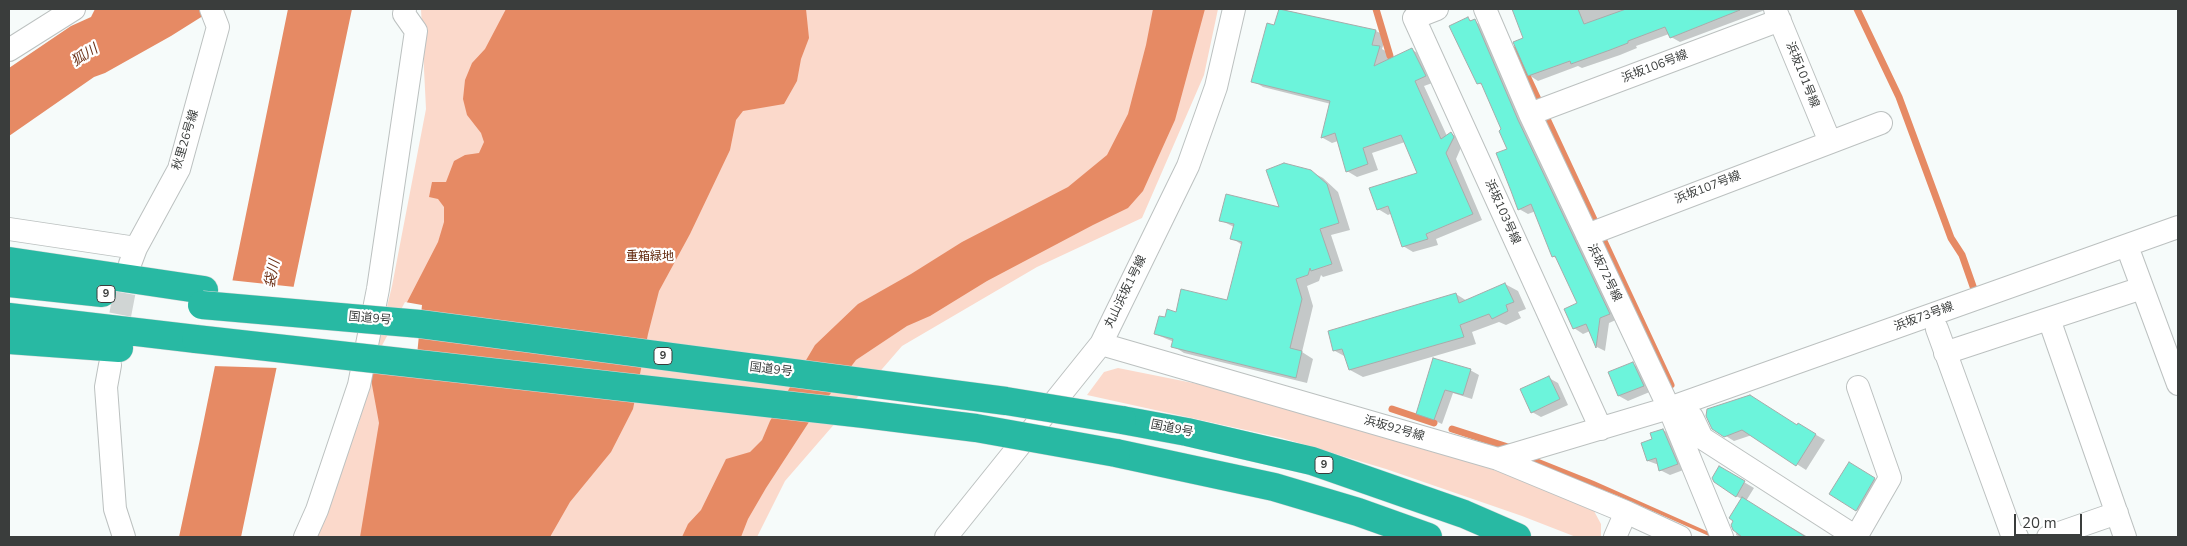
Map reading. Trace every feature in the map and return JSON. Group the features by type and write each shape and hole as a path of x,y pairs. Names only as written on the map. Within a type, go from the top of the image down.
{"highway":[{"path":"9,261 203,298"},
{"name":"国道9号","path":"9,283 203,298 420,324 1006,401 1122,420 1204,436 1312,462 1464,514 1517,537"},
{"path":"9,317 196,346"},
{"path":"9,340 196,346 416,362 976,428 1116,453 1274,487 1358,512 1428,537"},
{"path":"1464,514 1535,537"}],"street":[{"path":"9,50 74,9"},
{"path":"305,537 317,510 359,384 378,289 416,31 404,14 405,9"},
{"name":"丸山浜坂1号線","path":"946,537 1101,344 1188,166 1216,87 1234,9"},
{"name":"浜坂103号線","path":"1437,9 1414,18 1600,429"},
{"name":"浜坂72号線","path":"1486,9 1530,114 1669,408 1722,537"},
{"name":"秋里26号線","path":"9,229 133,256 179,169 218,27 212,10"},
{"name":"浜坂106号線","path":"1530,114 1778,14"},
{"name":"浜坂101号線","path":"1778,14 1830,142"},
{"name":"浜坂107号線","path":"1586,235 1881,123"},
{"name":"浜坂73号線","path":"1498,459 1669,408 2178,227"},
{"path":"2131,257 2178,384"},
{"path":"1945,353 2142,288"},
{"path":"2049,319 2125,537"},
{"path":"1937,329 2011,532 2017,537"},
{"name":"浜坂92号線","path":"1101,344 1498,459 1626,512 1680,537"},
{"path":"110,365 106,386 114,508 124,537"},
{"path":"1692,417 1702,438 1856,537 1890,478 1858,387"},
{"path":"1615,537 1626,512"},
{"path":"2048,537 2117,513"}],"green space":[{"name":"重箱緑地","path":"421,9 1218,9 1204,75 1142,218 1037,267 902,346 785,481 757,537 309,537 359,423 392,286 426,109"},
{"path":"1118,368 1233,391 1414,442 1508,475 1584,505 1594,511 1601,524 1601,536 1576,537 1522,516 1386,469 1282,438 1087,395 1104,372"}],"water":[{"name":"狐川","path":"95,9 214,9 171,36 105,73 94,77 9,136 9,68 71,26 91,17"},
{"name":"袋川","path":"288,9 352,9 241,537 179,537 200,439"},
{"path":"506,9 806,9 809,38 801,59 797,81 784,104 743,111 736,120 730,150 690,234 659,291 633,409 611,452 570,502 550,537 360,537 379,423 370,374 438,242 444,222 444,207 438,199 429,197 432,182 446,182 454,161 465,155 479,153 484,142 481,133 467,115 463,99 465,80 472,63 485,49"},
{"path":"1153,9 1205,9 1175,120 1143,191 1128,208 987,281 930,316 907,326 856,360 809,422 766,488 748,519 741,537 682,537 688,524 701,510 726,459 750,452 762,440 770,421 815,345 858,304 962,242 1068,187 1107,155 1128,114 1146,45"},
{"path":"1534,457 1594,481 1711,533 1709,536 1618,496 1528,460"}],"pier":[{"path":"229,280 295,287 278,368 212,366"},
{"path":"405,302 422,305 415,375 368,372"}],"building":[{"path":"1279,9 1376,30 1372,45 1380,46 1374,66 1412,48 1426,76 1415,81 1441,139 1451,132 1454,137 1446,153 1473,214 1426,234 1428,239 1402,247 1388,206 1377,210 1369,188 1417,173 1401,135 1363,148 1368,164 1346,172 1335,133 1321,138 1330,101 1251,82 1267,23 1274,25"},
{"path":"1512,9 1578,9 1584,24 1626,9 1740,10 1670,38 1665,27 1571,64 1570,61 1528,76 1513,42 1523,38"},
{"path":"1468,17 1470,21 1475,19 1518,120 1610,314 1600,318 1596,348 1586,324 1573,329 1564,309 1577,303 1555,256 1552,257 1531,204 1518,210 1496,153 1507,149 1499,131 1501,129 1481,83 1477,84 1449,26"},
{"path":"1284,163 1311,170 1327,184 1339,223 1320,229 1332,264 1311,271 1310,268 1308,275 1296,279 1302,299 1290,348 1302,351 1296,378 1171,347 1173,339 1154,334 1159,316 1165,317 1167,309 1176,312 1181,289 1227,300 1242,242 1230,239 1234,224 1219,221 1226,194 1279,207 1266,170"},
{"path":"1505,283 1514,302 1506,305 1508,311 1492,319 1489,314 1460,325 1464,337 1349,370 1342,349 1333,351 1328,331 1456,293 1459,303"},
{"path":"1433,358 1471,369 1463,395 1445,390 1434,420 1416,414"},
{"path":"1633,362 1644,386 1618,396 1608,372"},
{"path":"1549,376 1560,399 1531,413 1520,389"},
{"path":"1750,395 1797,425 1798,423 1816,434 1796,466 1742,430 1724,437 1712,429 1706,416 1707,409"},
{"path":"1663,429 1678,464 1659,471 1656,458 1647,461 1641,443 1652,439 1650,433"},
{"path":"1849,462 1875,478 1856,511 1829,494"},
{"path":"1719,466 1745,481 1736,497 1714,482 1712,478"},
{"path":"1742,497 1806,537 1742,537 1733,530 1731,525 1733,521 1729,518"}],"waterway":[{"path":"1376,9 1390,56"},
{"path":"1857,9 1899,97 1951,238 1962,255 1975,292"},
{"path":"1515,50 1671,385"},
{"path":"1392,409 1434,423"},
{"path":"1452,429 1511,448"}],"tunnel":[{"path":"114,347 130,264"}]}
